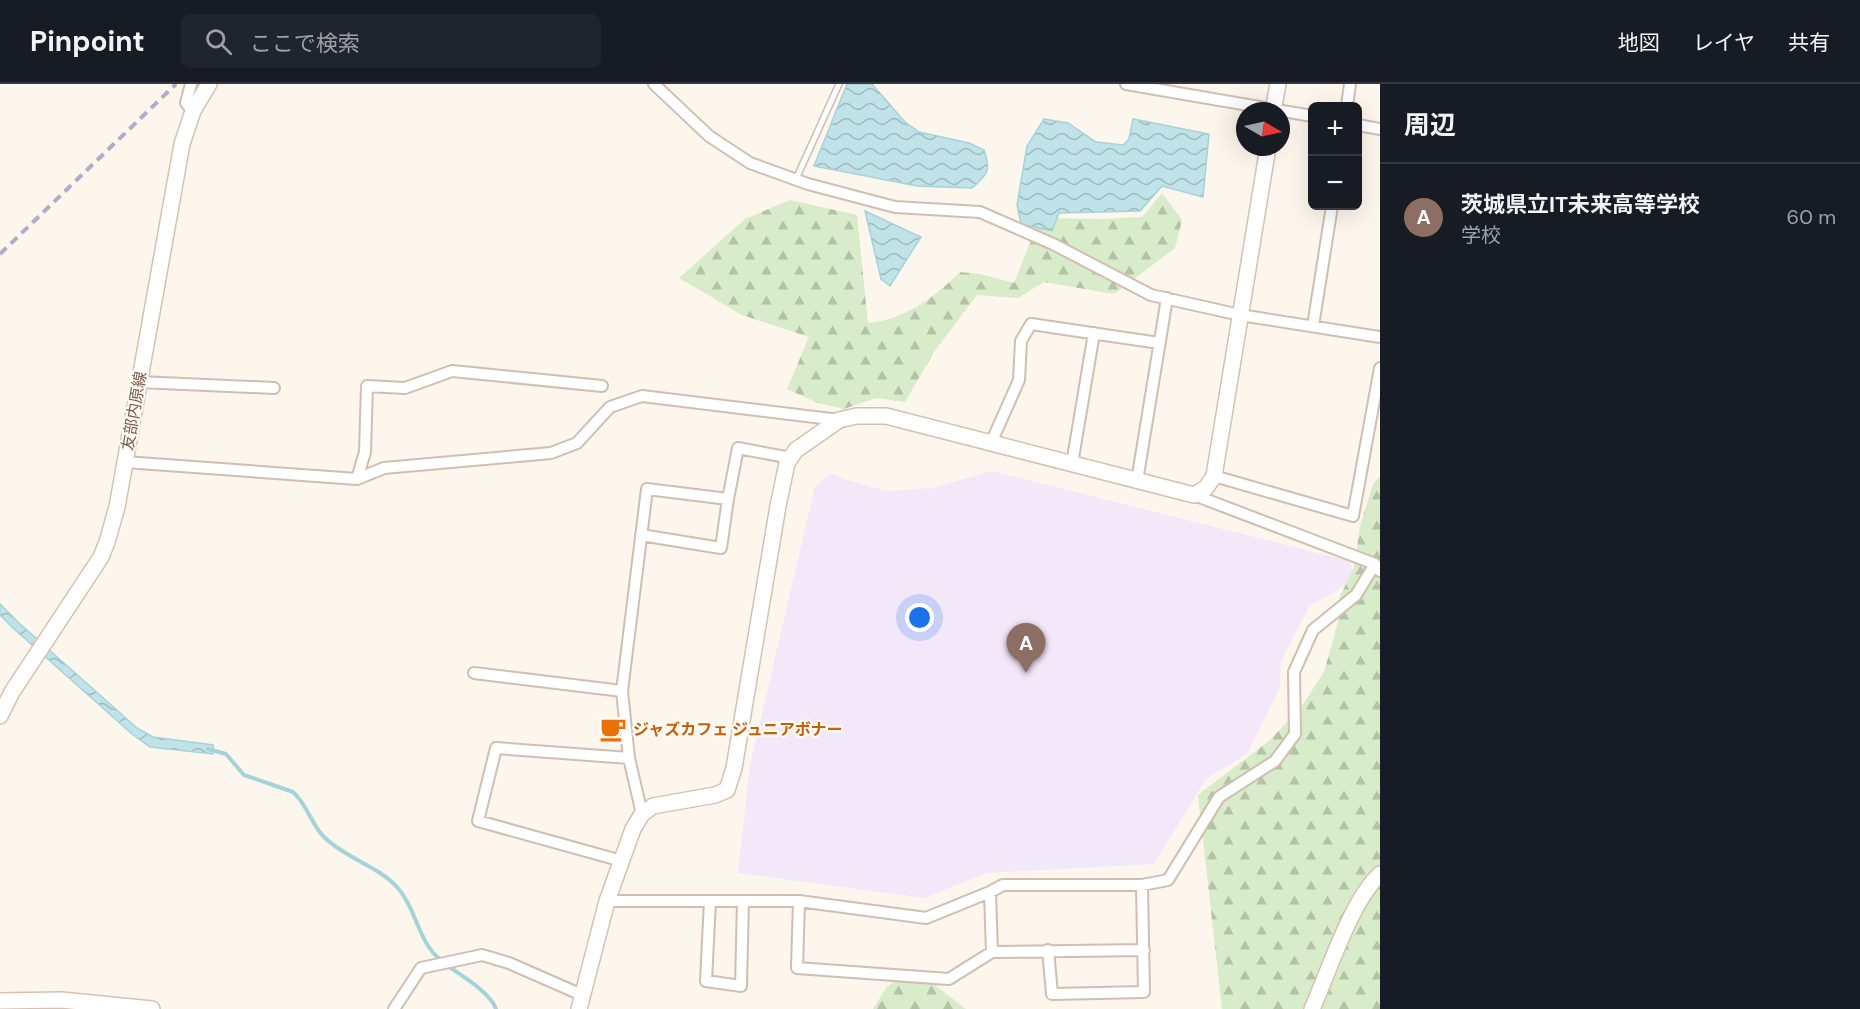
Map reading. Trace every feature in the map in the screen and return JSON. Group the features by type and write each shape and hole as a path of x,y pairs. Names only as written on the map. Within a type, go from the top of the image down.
{"street":[{"path":"190,84 186,103 194,111"},
{"name":"友部内原線","path":"0,716 12,692 101,557 111,530 182,144 194,111 209,84"},
{"path":"654,84 709,136 750,163 808,184 896,207 980,212 1053,244 1151,295 1240,315 1380,337"},
{"path":"1126,84 1236,102"},
{"path":"1200,96 1202,84"},
{"path":"1275,102 1278,84"},
{"path":"1348,102 1350,84"},
{"path":"1290,112 1308,115"},
{"path":"1362,126 1380,129"},
{"path":"1194,495 1206,488 1214,476 1266,156"},
{"path":"1313,326 1331,210"},
{"path":"1137,481 1167,298"},
{"path":"991,443 1019,380 1021,341 1031,324 1160,343"},
{"path":"1072,464 1094,333"},
{"path":"1214,476 1353,516 1380,368"},
{"path":"357,479 365,452 367,386 405,388 452,371 602,386"},
{"path":"140,382 274,388"},
{"path":"125,462 357,479 384,468 551,453 577,443 610,407 642,396 839,420 857,416 886,416 1194,495 1378,567 1356,595 1313,630 1294,672 1295,734 1275,760 1219,797 1168,880 1142,885 1003,885 926,918 799,901 607,901"},
{"path":"394,1009 421,968 482,955 508,963 581,1002 607,901 633,829 642,814 654,806 715,795 727,790 734,768 778,506 788,463 796,450 839,420"},
{"path":"641,535 721,548 738,448 791,458"},
{"path":"642,814 629,758 622,691 647,489 728,499"},
{"path":"474,673 622,691"},
{"path":"622,861 478,821 496,748 629,758"},
{"path":"1312,1009 1352,916 1370,884 1380,874"},
{"path":"1048,950 1052,994 1144,992 1142,885"},
{"path":"990,892 992,952"},
{"path":"710,901 706,981 741,986 743,901"},
{"path":"799,901 797,968 949,979 992,952 1144,950"},
{"path":"0,1001 61,1000 152,1009"}],"lane":[{"path":"796,179 838,84"}],"shaded area":[{"path":"992,471 1349,561 1355,574 1338,590 1310,606 1281,660 1280,687 1247,754 1206,779 1154,864 986,873 924,898 738,873 750,765 815,486 832,473 844,479 886,491 932,488"}],"green space":[{"path":"1162,193 1182,220 1175,248 1114,294 1044,282 1018,298 977,295 934,352 905,402 876,398 844,409 818,403 787,389 809,337 742,315 679,278 745,219 790,200 857,215 868,323 881,321 894,318 918,306 960,272 980,274 1014,283 1040,218 1142,217"},
{"path":"1380,476 1380,1009 1222,1009 1198,795 1270,740 1301,707 1324,672 1338,622 1339,598 1354,568 1360,526 1373,484"},
{"path":"914,969 966,1009 873,1009 887,987"}],"water":[{"path":"847,84 872,84 905,122 919,132 969,143 984,150 987,163 985,176 972,188 917,186 814,166"},
{"path":"1044,119 1068,123 1096,142 1123,145 1129,139 1133,119 1209,134 1203,197 1162,186 1140,211 1059,213 1052,231 1021,224 1017,205 1027,146"},
{"path":"865,211 921,237 890,286 881,279"},
{"path":"0,604 137,728 153,737 213,745 213,754 150,747 132,734 14,629 0,615"}],"waterway":[{"path":"208,749 226,754 244,775 293,792 324,837 342,851 381,873 397,887 409,905 422,936 434,954 442,961"},
{"path":"448,966 482,991 496,1009"}],"railway":[{"path":"0,254 176,84"}],"place":[{"name":"茨城県立IT未来高等学校","path":"1026,673"},
{"name":"ジャズカフェ ジュニアボナー","path":"613,729"}]}
